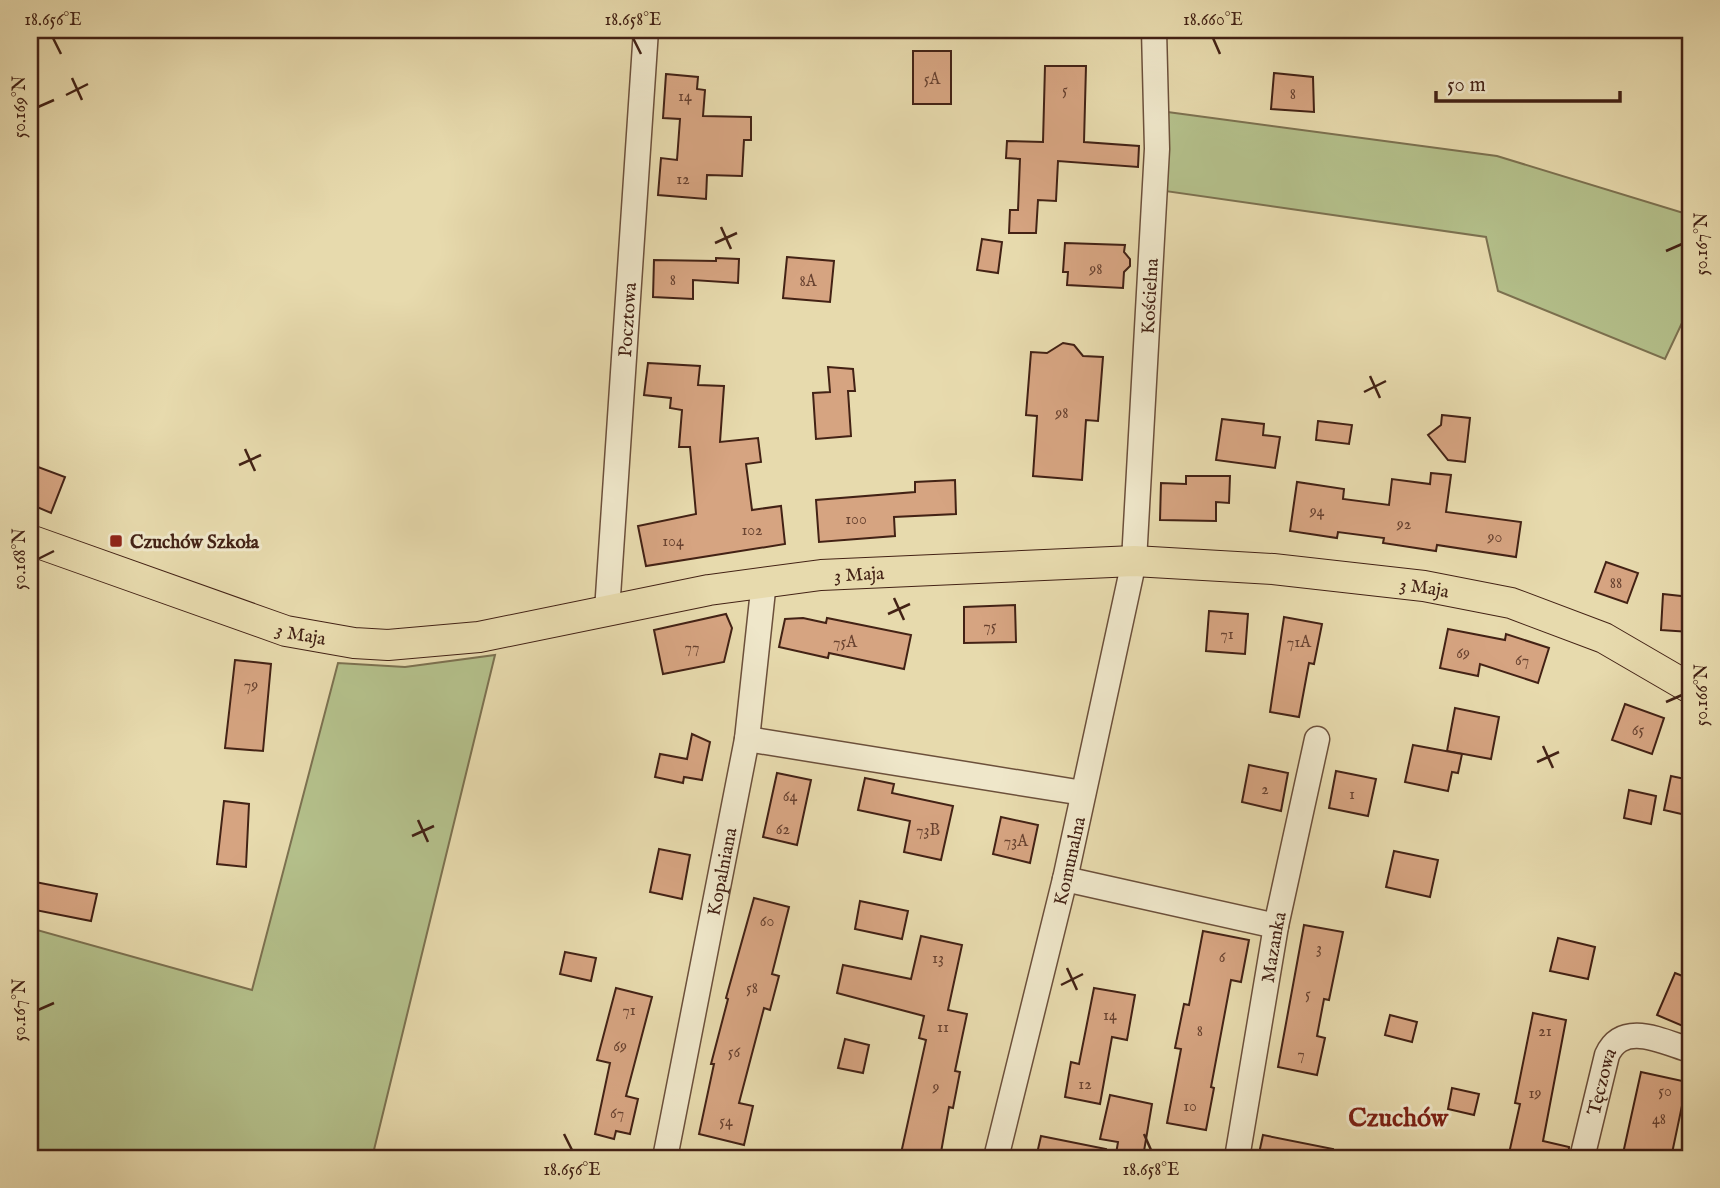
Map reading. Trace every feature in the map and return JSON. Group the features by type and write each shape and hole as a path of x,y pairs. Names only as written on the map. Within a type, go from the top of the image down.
{"main road":[{"name":"3 Maja","path":"30,540 254,621 298,634 354,643 388,645 449,641 764,581 858,573 1134,561 1273,569 1402,583 1492,598 1549,614 1646,660 1690,688"}],"street":[{"name":"Pocztowa","path":"607,611 646,30"},
{"name":"Kościelna","path":"1134,561 1157,149 1154,30"},
{"name":"Komunalna","path":"996,1158 1065,878 1134,561"},
{"name":"Kopalniana","path":"666,1158 747,739 764,581"},
{"path":"747,739 1083,793"},
{"name":"Mazanka","path":"1237,1158 1276,926 1317,739"},
{"path":"1065,878 1276,926"},
{"name":"Tęczowa","path":"1582,1158 1606,1055 1615,1042 1629,1034 1643,1035 1690,1050"}],"green space":[{"path":"1160,111 1497,156 1690,215 1690,306 1665,359 1498,291 1486,237 1158,190"},
{"path":"495,655 372,1158 30,1158 30,928 252,990 338,663 405,667"}],"building":[{"path":"913,51 951,51 951,104 913,104"},
{"path":"1045,66 1086,66 1084,142 1139,146 1138,167 1058,161 1056,201 1038,200 1036,233 1009,233 1010,210 1018,210 1020,159 1006,158 1007,141 1043,142"},
{"path":"1274,73 1313,77 1314,112 1271,109"},
{"path":"666,74 698,77 697,89 705,90 703,116 751,117 751,140 744,140 742,176 707,175 706,199 658,195 661,158 677,160 680,119 663,118"},
{"path":"982,239 1002,242 998,273 977,270"},
{"path":"1065,243 1125,245 1124,252 1130,259 1130,266 1124,272 1123,288 1067,285 1068,272 1063,272"},
{"path":"787,257 834,261 830,302 783,298"},
{"path":"716,258 739,259 738,283 693,280 693,299 653,297 654,260 716,261"},
{"path":"1063,343 1074,345 1083,356 1103,357 1098,421 1086,420 1082,480 1033,476 1037,416 1026,415 1031,352 1047,353"},
{"path":"648,363 700,366 698,385 724,386 720,442 758,438 761,462 746,464 752,510 781,506 785,544 646,566 638,526 696,514 690,447 679,447 682,410 670,408 671,398 644,395"},
{"path":"828,367 853,369 855,391 848,391 851,436 816,439 813,393 830,392"},
{"path":"1442,415 1470,418 1465,462 1448,460 1428,435 1441,425"},
{"path":"1222,419 1264,424 1263,435 1280,437 1275,468 1216,460"},
{"path":"1318,421 1352,425 1349,444 1316,440"},
{"path":"30,464 65,477 51,513 30,504"},
{"path":"1431,473 1451,475 1446,512 1521,522 1516,557 1437,545 1436,551 1383,543 1384,538 1338,532 1337,538 1290,531 1297,482 1344,489 1343,499 1389,505 1392,479 1430,484"},
{"path":"1186,476 1230,476 1229,503 1216,502 1216,521 1160,520 1161,483 1186,484"},
{"path":"955,480 956,514 894,517 895,536 819,542 816,500 915,492 915,482"},
{"path":"1606,562 1638,573 1627,603 1595,592"},
{"path":"1663,594 1690,597 1690,632 1661,630"},
{"path":"1015,605 1016,642 964,643 964,607"},
{"path":"1209,611 1248,614 1245,654 1206,651"},
{"path":"726,614 732,628 724,662 663,674 654,630"},
{"path":"1284,617 1322,624 1314,664 1309,663 1299,717 1270,712"},
{"path":"803,618 826,623 827,618 911,635 904,669 829,653 828,658 779,647 785,619"},
{"path":"1448,629 1505,640 1506,634 1549,648 1538,683 1480,664 1478,676 1440,668"},
{"path":"235,660 271,664 263,751 225,748"},
{"path":"1625,704 1664,718 1652,754 1612,740"},
{"path":"1455,708 1499,717 1491,759 1447,751"},
{"path":"692,734 710,742 702,780 684,777 683,783 655,777 660,754 687,759"},
{"path":"1413,745 1462,754 1458,773 1452,772 1448,791 1405,782"},
{"path":"1249,765 1288,773 1281,811 1242,802"},
{"path":"1336,771 1376,779 1368,816 1329,808"},
{"path":"777,773 811,780 797,845 763,837"},
{"path":"1671,776 1690,780 1690,816 1664,810"},
{"path":"865,778 894,784 892,793 953,806 941,860 904,852 910,821 858,810"},
{"path":"1629,790 1656,796 1651,824 1624,818"},
{"path":"224,801 249,804 246,867 217,864"},
{"path":"1001,817 1038,825 1030,863 993,854"},
{"path":"659,849 690,855 682,899 650,892"},
{"path":"1394,851 1438,860 1430,897 1386,887"},
{"path":"30,881 97,894 91,921 30,909"},
{"path":"754,898 789,907 772,974 779,976 770,1010 764,1008 739,1103 753,1106 744,1145 699,1134 714,1064 711,1064 728,999 726,998"},
{"path":"860,901 908,911 902,939 855,929"},
{"path":"1304,925 1343,932 1329,1000 1324,999 1317,1036 1325,1038 1317,1075 1278,1067"},
{"path":"1203,931 1249,940 1241,982 1231,980 1211,1087 1214,1088 1206,1130 1167,1123 1181,1049 1175,1048 1184,1004 1189,1005"},
{"path":"921,936 962,945 948,1010 967,1014 955,1071 960,1072 953,1108 949,1107 940,1158 900,1158 926,1040 919,1038 924,1016 837,993 843,965 911,979"},
{"path":"1558,938 1595,947 1588,979 1550,971"},
{"path":"565,952 596,958 591,981 560,974"},
{"path":"1675,973 1690,979 1690,1029 1657,1015"},
{"path":"616,988 652,997 626,1096 638,1099 630,1134 616,1131 614,1139 595,1134 610,1063 597,1060"},
{"path":"1094,988 1135,995 1127,1040 1112,1037 1100,1104 1065,1097 1071,1062 1079,1064"},
{"path":"1533,1013 1566,1020 1543,1141 1569,1147 1568,1158 1508,1158 1520,1104 1515,1103"},
{"path":"1390,1015 1417,1022 1412,1042 1385,1035"},
{"path":"845,1039 869,1045 863,1073 838,1068"},
{"path":"1641,1072 1687,1082 1671,1158 1622,1158"},
{"path":"1452,1088 1479,1094 1474,1115 1448,1109"},
{"path":"1110,1095 1152,1104 1143,1157 1116,1154 1118,1142 1100,1139"},
{"path":"1263,1135 1333,1149 1332,1158 1258,1158"},
{"path":"1041,1136 1106,1149 1105,1158 1036,1158"}],"place":[{"name":"Czuchów Szkoła","path":"116,541"}],"district":[{"name":"Czuchów","path":"1398,1117"}]}
